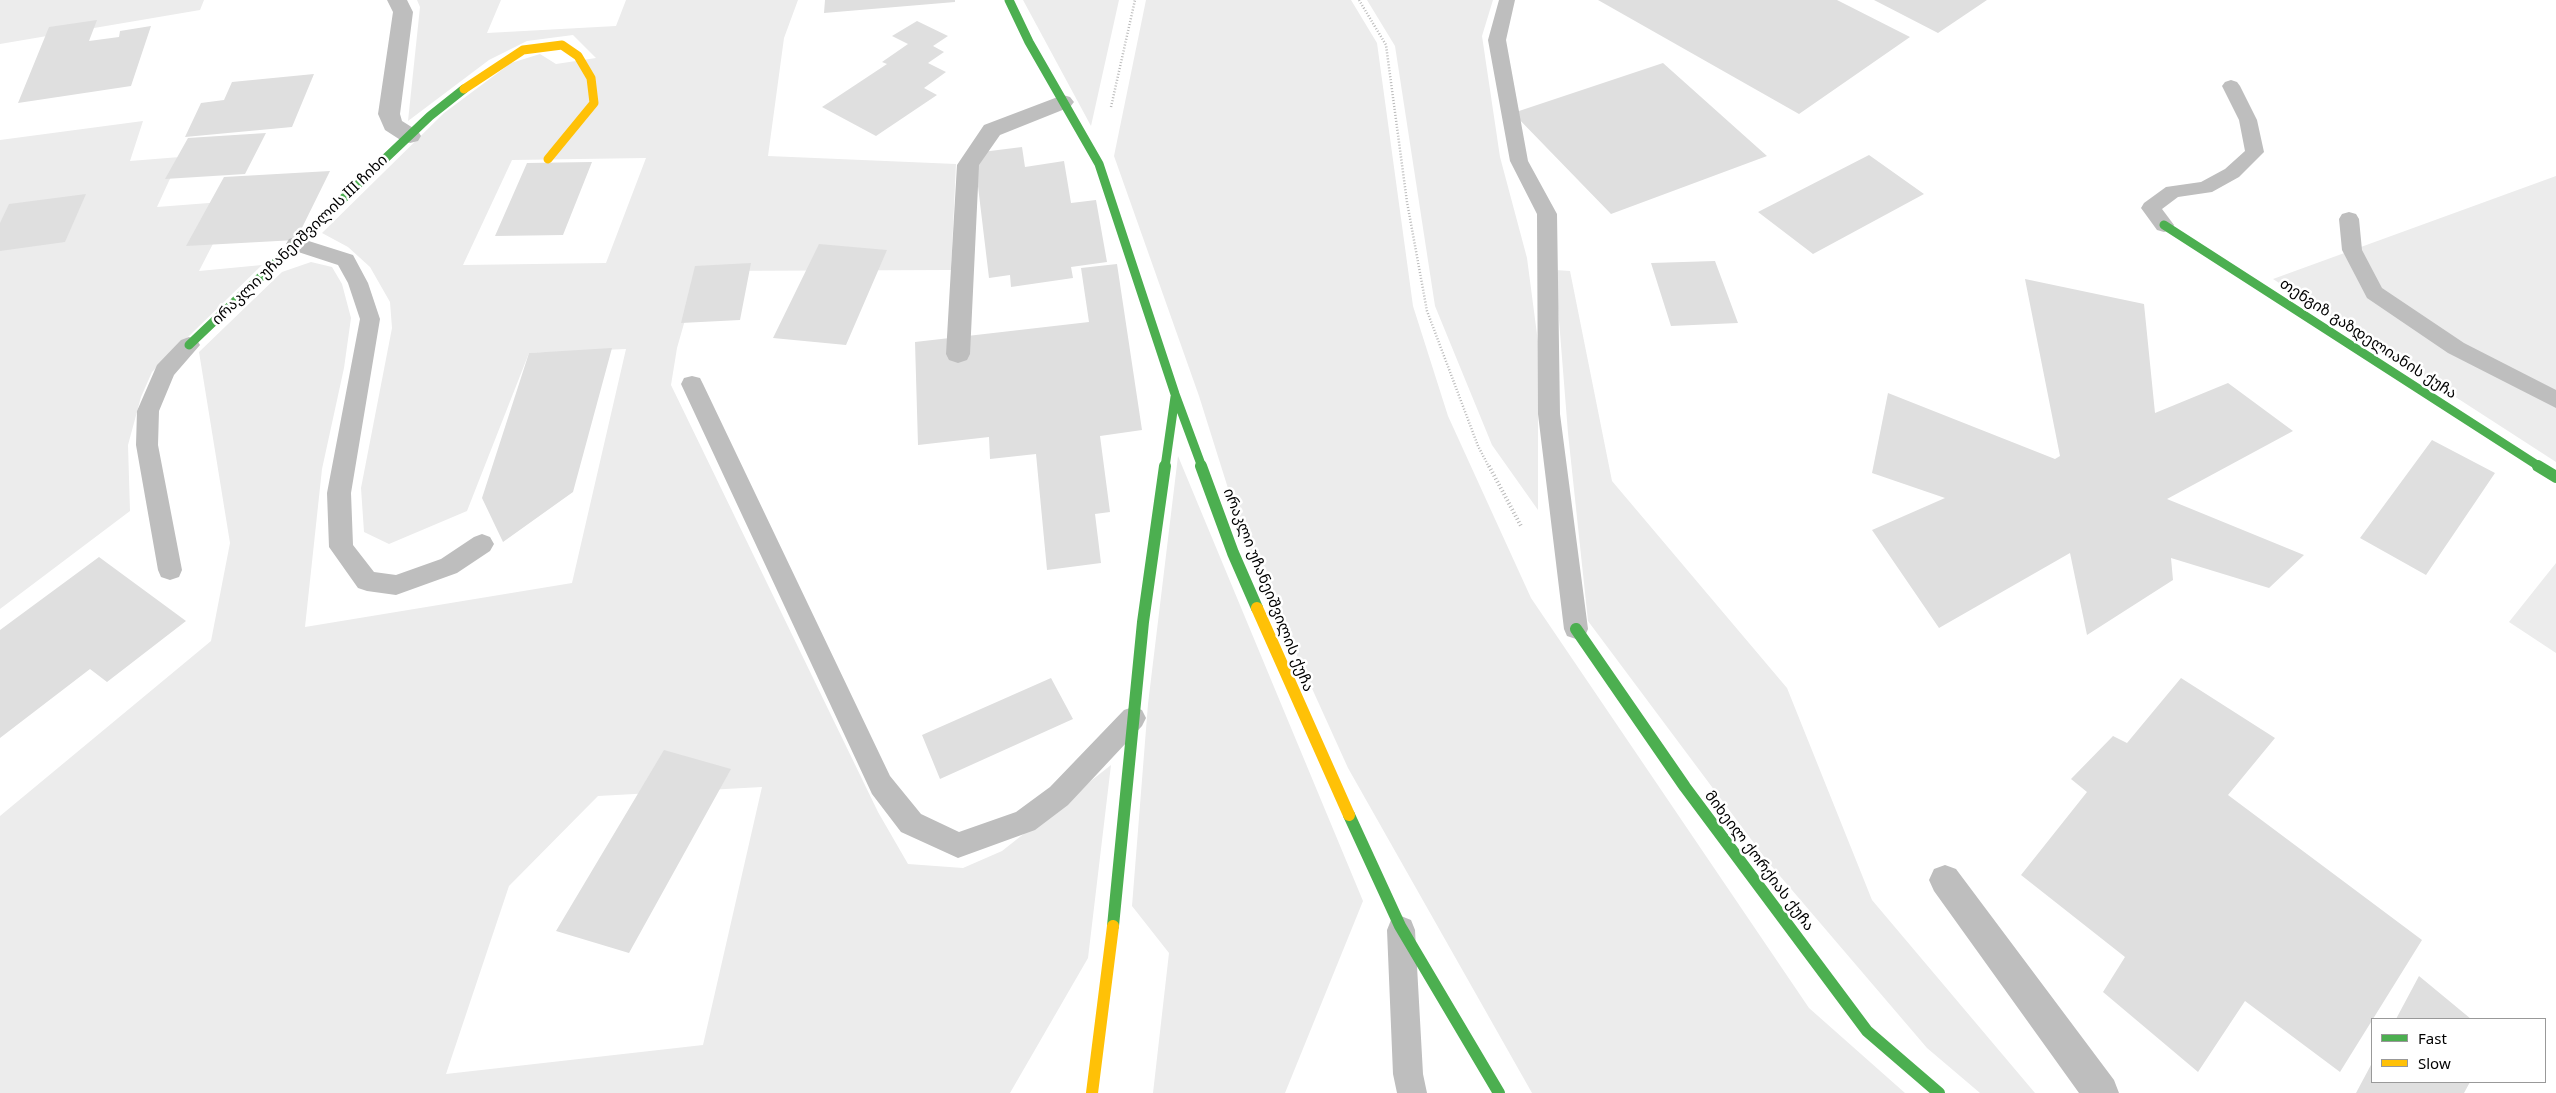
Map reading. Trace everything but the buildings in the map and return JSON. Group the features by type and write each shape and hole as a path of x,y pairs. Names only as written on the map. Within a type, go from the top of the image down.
{"street":[{"path":"397,0 403,12 389,114 393,125 410,136"},
{"name":"ირაკლი უჩანეიშვილის ქუჩა","path":"1009,0 1028,42 1100,164 1175,394 1233,554 1312,735 1400,926 1498,1093"},
{"name":"ირაკლი უჩანეიშვილის III ჩიხი","path":"190,345 430,116 481,76 523,50 562,45 578,56 591,78 594,103 548,159"},
{"path":"958,354 968,165 992,130 1063,102"},
{"name":"თენგიზ გაზდელიანის ქუჩა","path":"2164,225 2556,477"},
{"path":"1092,1093 1119,875 1143,622 1175,394"},
{"name":"მიხეილ ქორქიას ქუჩა","path":"1576,629 1685,786 1867,1031 1939,1093"},
{"path":"1945,880 2101,1093"}],"lane":[{"path":"1506,0 1497,40 1519,161 1547,214 1549,414 1576,629"},
{"path":"2164,225 2151,208 2173,192 2205,188 2232,173 2255,152 2248,120 2231,86"},
{"path":"2349,219 2352,250 2374,293 2456,348 2556,400"},
{"path":"296,244 346,260 358,283 370,319 339,493 341,547 367,581 396,585 449,566 482,544"},
{"path":"170,570 147,445 148,411 165,370 190,345"},
{"path":"692,384 881,784 911,823 958,844 1025,821 1059,796 1133,718"},
{"path":"1400,926 1408,1074 1412,1093"}],"path":[{"path":"1113,94 1135,0"},
{"path":"1358,0 1386,45 1408,202 1427,311 1478,446 1525,534"}],"shaded area":[{"path":"0,0 204,0 200,10 0,44"},
{"path":"417,0 501,0 487,33 616,26 626,0 798,0 784,38 768,156 956,164 951,270 699,271 677,348 671,385 878,812 908,864 963,868 1002,851 1111,765 1088,958 1010,1093 0,1093 0,816 211,641 230,543 199,352 282,272 311,262 332,267 342,284 351,318 344,368 322,469 305,627 572,583 626,349 529,353 467,511 389,544 364,532 361,488 392,328 390,302 370,267 348,247 322,233 444,113 511,63 540,54 556,64 596,58 573,35 527,41 489,60 408,121 420,7","holes":["646,158 606,263 463,265 512,160","762,787 703,1045 446,1074 509,886 598,796"]},
{"path":"1023,0 1119,0 1091,126"},
{"path":"1146,0 1351,0 1377,43 1413,306 1448,416 1531,598 1809,1008 1905,1093 1532,1093 1348,768 1243,536 1199,396 1114,156"},
{"path":"1367,0 1493,0 1482,36 1500,157 1527,258 1538,342 1538,510 1492,445 1435,306 1395,46"},
{"path":"143,121 130,161 180,157 157,207 235,201 199,271 262,265 152,372 141,397 128,445 130,511 0,609 0,140"},
{"path":"2556,176 2556,462 2273,279"},
{"path":"1555,270 1570,271 1612,481 1787,688 1872,900 2035,1093 1980,1093 1927,1048 1768,862 1588,621 1568,433"},
{"path":"1178,456 1363,901 1285,1093 1153,1093 1169,953 1132,906 1148,704"},
{"path":"2556,563 2556,653 2509,622"}],"traffic: fast":[{"path":"1009,0 1029,42 1099,164 1175,394 1233,553 1257,608"},
{"path":"189,345 430,116 464,89"},
{"path":"2164,225 2556,477"},
{"path":"1113,926 1143,622 1175,397"},
{"path":"1576,629 1685,787 1867,1031 1939,1093"},
{"path":"1349,815 1400,926 1499,1093"}],"traffic: slow":[{"path":"464,89 523,50 562,45 578,56 591,78 594,103 548,159"},
{"path":"1257,608 1349,815"},
{"path":"1092,1093 1113,926"}]}
